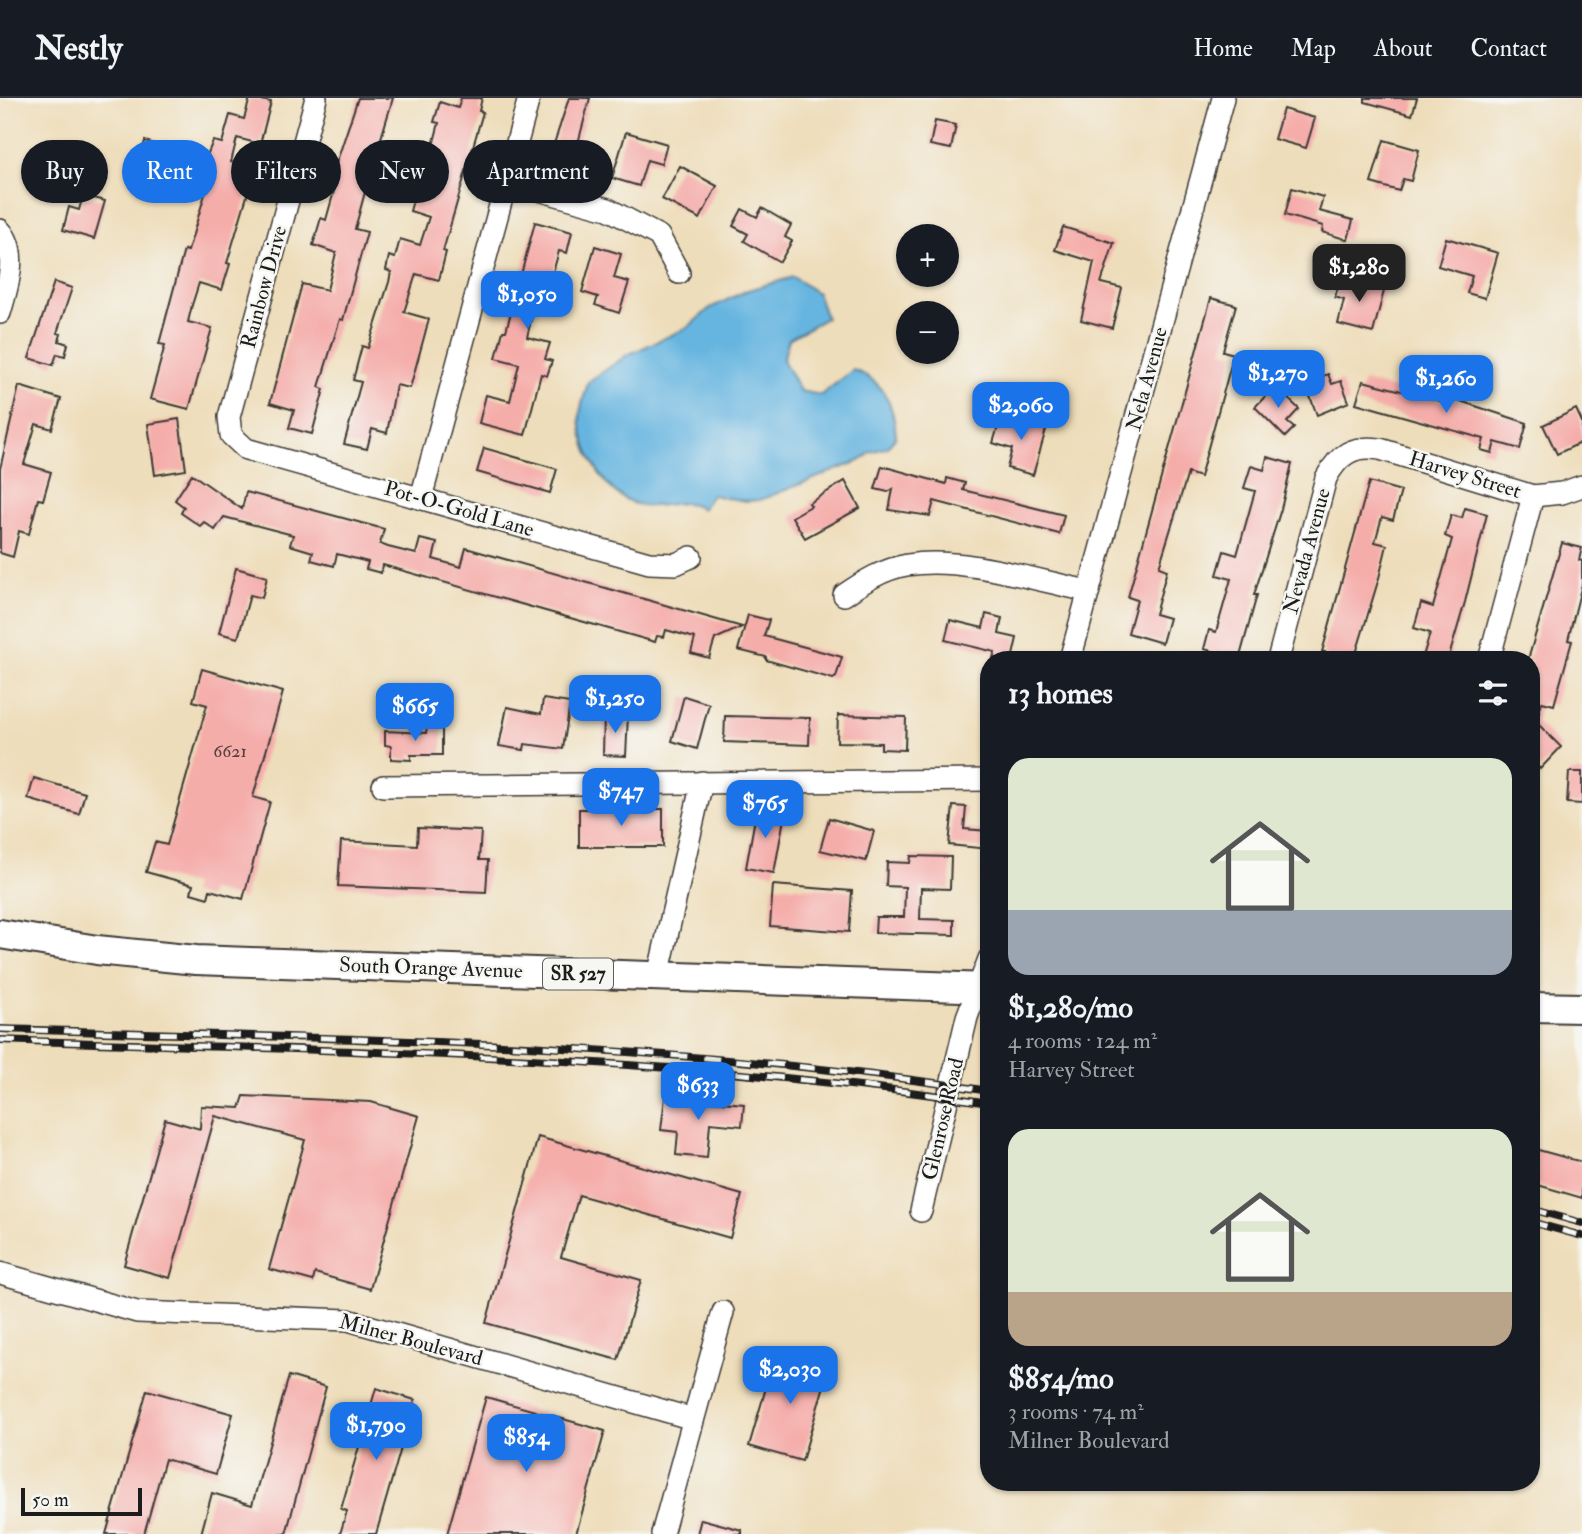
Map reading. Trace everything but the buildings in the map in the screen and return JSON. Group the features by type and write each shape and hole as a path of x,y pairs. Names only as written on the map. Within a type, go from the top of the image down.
{"main road":[{"name":"South Orange Avenue","path":"0,934 97,950 195,960 980,987"},
{"path":"1540,1007 1582,1008"}],"street":[{"name":"Rainbow Drive","path":"231,435 229,417 316,98"},
{"path":"517,140 529,98"},
{"name":"Nela Avenue","path":"1074,651 1223,98"},
{"path":"421,498 500,203"},
{"path":"586,203 608,209 659,236 679,273"},
{"path":"0,313 11,261 10,248 2,232"},
{"name":"Pot-O-Gold Lane","path":"231,435 246,449 649,563 676,564 691,556"},
{"name":"Harvey Street","path":"1349,451 1364,447 1380,449 1533,496 1562,493 1582,486"},
{"name":"Nevada Avenue","path":"1280,651 1326,478 1336,460 1349,451"},
{"path":"1491,651 1533,496"},
{"path":"844,595 872,577 905,565 935,564 984,570 1088,591"},
{"path":"383,786 980,780"},
{"path":"658,976 702,782"},
{"name":"Glenrose Road","path":"921,1211 967,1017 980,993"},
{"name":"Milner Boulevard","path":"0,1273 137,1312 348,1320 693,1419"},
{"path":"662,1534 723,1312"}],"water":[{"path":"793,277 817,293 826,318 789,339 783,360 800,391 821,395 853,370 864,374 880,387 890,404 896,436 888,447 760,500 745,501 712,495 702,509 690,503 645,506 619,495 598,472 585,443 580,414 588,382 627,355 687,328 710,308 748,290"}],"railway":[{"path":"0,1029 372,1040 619,1052 743,1061 980,1090"},
{"path":"0,1040 371,1052 619,1064 742,1074 980,1102"},
{"path":"1540,1211 1582,1223"},
{"path":"1540,1224 1582,1236"}]}
